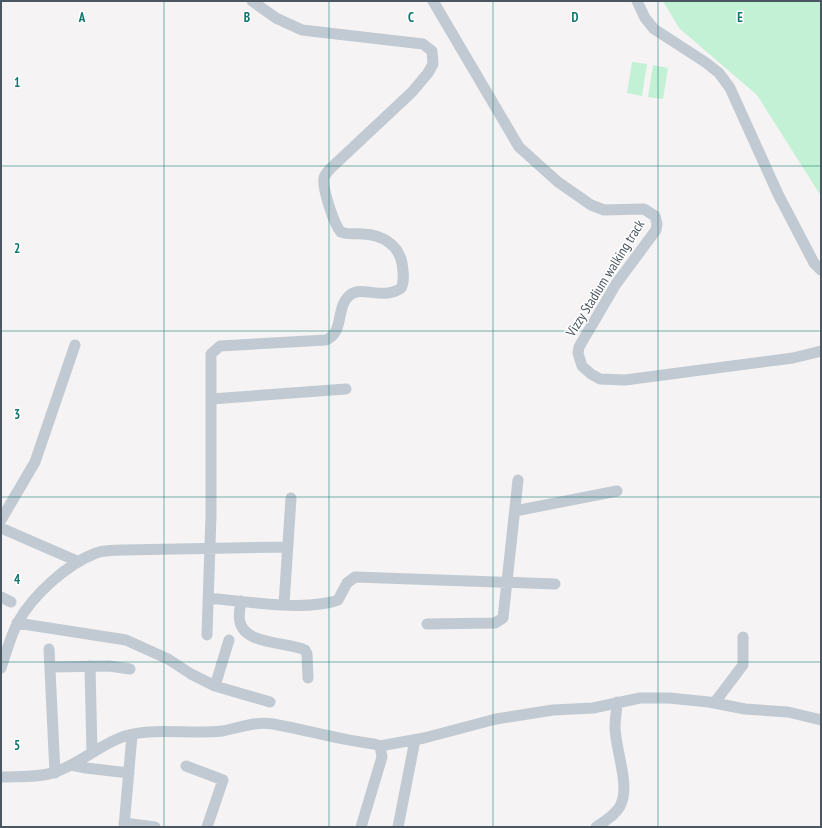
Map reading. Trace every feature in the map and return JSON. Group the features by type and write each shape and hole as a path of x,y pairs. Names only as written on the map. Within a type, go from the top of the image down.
{"street":[{"path":"207,635 210,548 212,354 216,348 232,345 326,340 331,338 336,331 342,306 350,294 358,291 377,294 391,293 401,288 403,279 399,252 395,246 382,238 372,235 341,232 335,222 324,186 324,179 331,168 412,92 428,73 434,58 432,51 423,44 344,35 292,27 252,1"},
{"name":"Vizzy Stadium walking track","path":"433,1 519,147 558,182 591,206 604,210 644,209 655,216 657,224 656,230 616,284 580,347 578,359 586,370 600,379 625,380 794,358 821,351"},
{"path":"637,1 645,18 654,29 705,62 719,74 730,88 778,194 814,263 821,270"},
{"path":"1,520 35,462 75,345"},
{"path":"211,399 346,389"},
{"path":"427,624 495,623 500,621 504,612 508,582 518,480"},
{"path":"515,511 617,491"},
{"path":"284,604 291,498"},
{"path":"1,528 78,562"},
{"path":"1,668 17,623 28,607 49,585 78,562 106,551 288,547"},
{"path":"208,598 284,604 320,604 334,601 342,596 347,583 355,577 555,584"},
{"path":"241,601 239,621 244,630 257,638 305,650 307,654 308,678"},
{"path":"17,623 126,640 168,659 191,674 215,686 270,702"},
{"path":"715,702 743,665 744,637"},
{"path":"215,686 229,640"},
{"path":"49,649 55,773"},
{"path":"90,666 92,752"},
{"path":"50,667 109,666 130,669"},
{"path":"1,778 55,773 104,745 132,735 159,731 221,731 263,723 380,746 415,740 496,719 553,710 593,708 640,698 669,698 715,702 745,709 788,712 821,720"},
{"path":"596,827 613,815 621,805 624,797 615,726 618,702"},
{"path":"132,735 124,825 155,827"},
{"path":"398,827 415,740"},
{"path":"361,827 382,757 380,746"},
{"path":"70,765 129,773"},
{"path":"186,766 223,780 207,827"}],"green space":[{"path":"663,1 821,1 821,196 757,95 679,28"},
{"path":"632,62 647,64 642,96 627,93"},
{"path":"653,65 668,68 663,99 648,97"}]}
